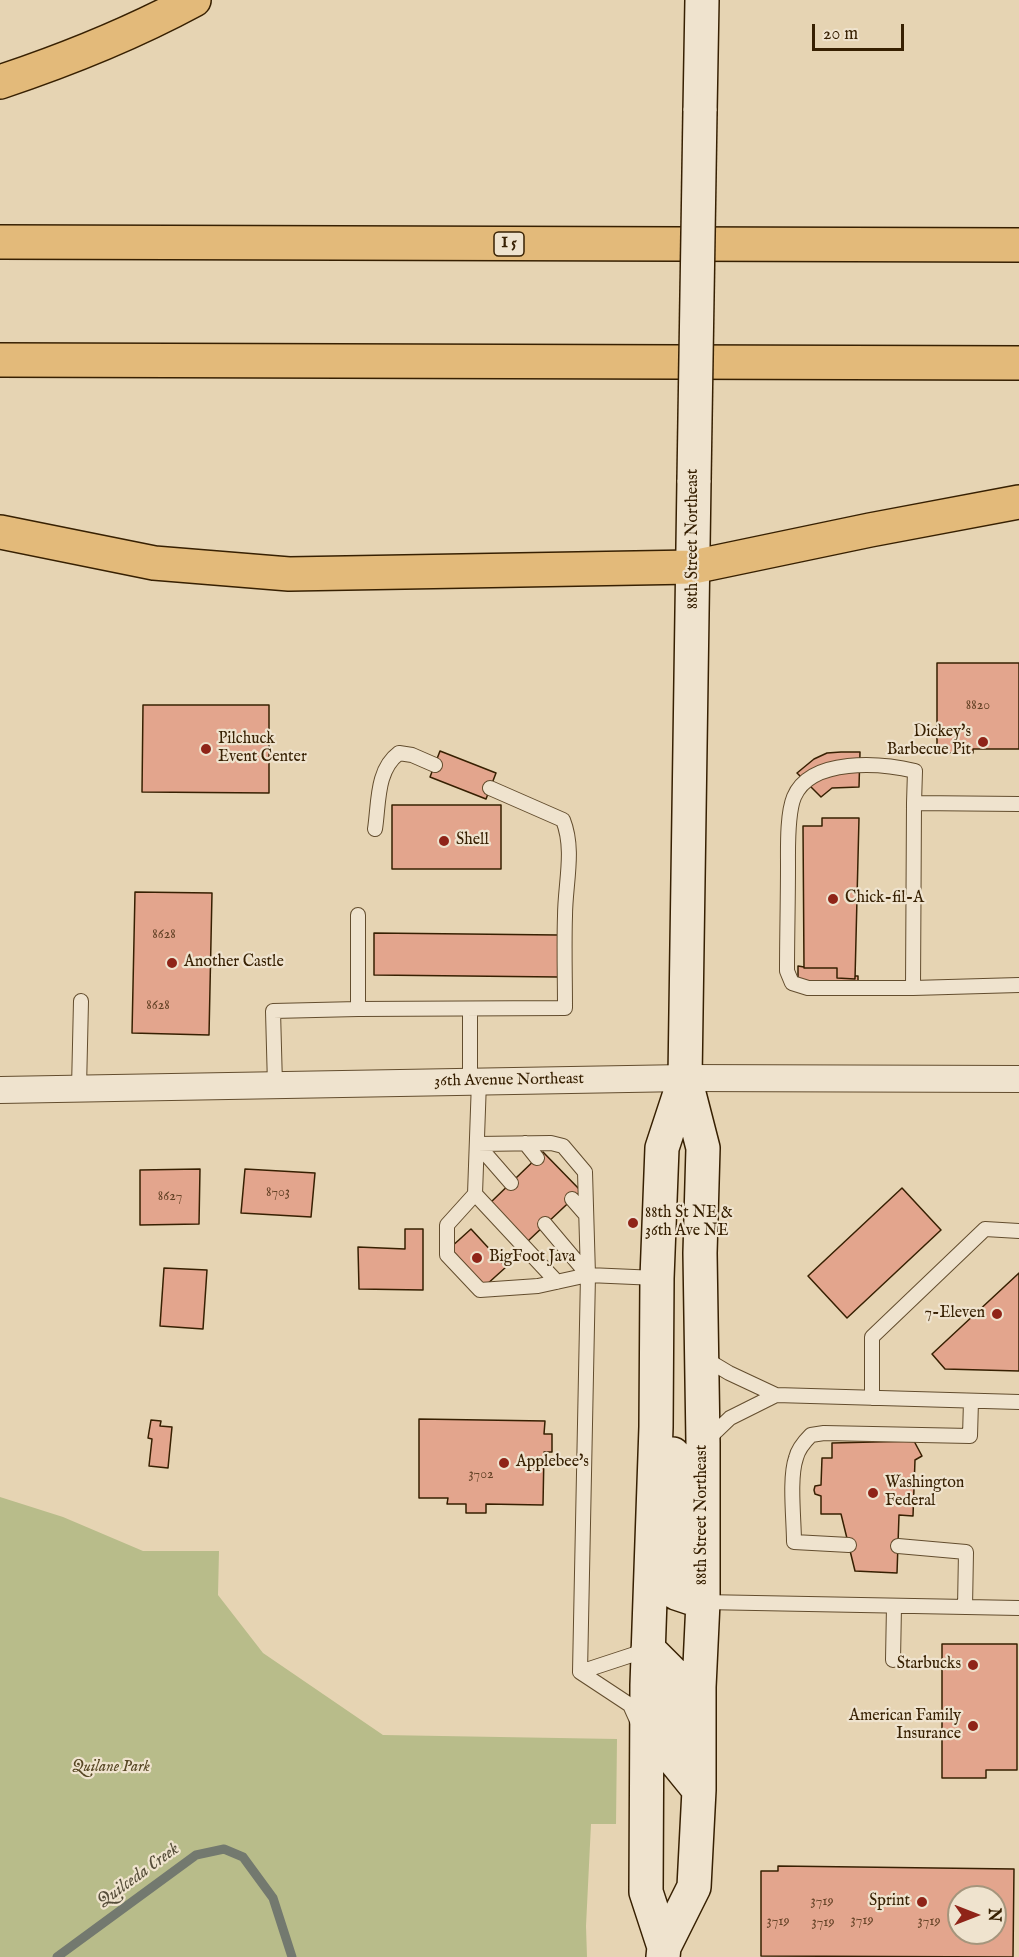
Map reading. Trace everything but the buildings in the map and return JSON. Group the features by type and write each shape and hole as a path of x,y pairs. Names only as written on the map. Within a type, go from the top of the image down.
{"highway":[{"path":"0,82 49,66 168,14 194,0"},
{"name":"I 5","path":"0,242 1019,244"},
{"path":"0,360 1019,363"},
{"path":"0,532 154,563 290,574 693,567 1019,502"}],"main road":[{"name":"88th Street Northeast","path":"664,1952 694,1887 699,1790 699,1676 703,1602 704,1443 700,1253 703,1148 685,1078 702,0"},
{"name":"88th Street Northeast","path":"664,1952 646,1892 648,1649 662,1148 685,1078"},
{"path":"656,1427 673,1454 677,1492 676,1593 703,1602"},
{"path":"648,1649 674,1674 673,1758 699,1790"}],"street":[{"name":"36th Avenue Northeast","path":"0,1090 685,1078 1019,1078"}],"lane":[{"path":"375,829 382,774 393,757 399,753 412,755 435,765"},
{"path":"913,988 915,771 898,767 844,766 815,774 794,797 788,834 787,971 792,984 808,988 913,988 1019,985"},
{"path":"275,1085 273,1011 565,1008 568,833 563,820 490,788"},
{"path":"914,803 1019,804"},
{"path":"358,915 358,1009"},
{"path":"79,1088 81,1001"},
{"path":"470,1008 477,1144 475,1194 447,1225 447,1255 480,1290 538,1286 588,1275 657,1278"},
{"path":"525,1143 537,1158"},
{"path":"477,1144 557,1144 563,1146 585,1172 588,1275 580,1672"},
{"path":"477,1144 511,1184"},
{"path":"475,1194 557,1282"},
{"path":"572,1199 586,1215"},
{"path":"545,1224 588,1275"},
{"path":"872,1398 872,1337 985,1229 1019,1231"},
{"path":"702,1357 729,1373 776,1395 1019,1402"},
{"path":"704,1443 730,1418 776,1395"},
{"path":"849,1545 794,1542 793,1468 796,1456 805,1441 811,1435 824,1433 970,1436 971,1401"},
{"path":"898,1546 966,1552 964,1608"},
{"path":"703,1602 1019,1608"},
{"path":"893,1660 894,1606"},
{"path":"580,1672 648,1649"},
{"path":"580,1672 630,1705 648,1745"}],"green space":[{"name":"Quilane Park","path":"0,1497 63,1517 143,1551 219,1551 218,1595 263,1653 383,1735 617,1739 616,1824 591,1824 586,1926 587,1957 0,1957"}],"waterway":[{"name":"Quilceda Creek","path":"57,1957 196,1855 224,1849 243,1857 273,1898 292,1957"}],"place":[{"name":"Dickey's Barbecue Pit","path":"983,742"},
{"name":"Pilchuck Event Center","path":"206,749"},
{"name":"Shell","path":"444,841"},
{"name":"Chick-fil-A","path":"833,899"},
{"name":"Another Castle","path":"172,963"},
{"name":"88th St NE & 36th Ave NE","path":"633,1223"},
{"name":"BigFoot Java","path":"477,1258"},
{"name":"7-Eleven","path":"997,1314"},
{"name":"Applebee's","path":"504,1463"},
{"name":"Washington Federal","path":"873,1493"},
{"name":"Starbucks","path":"973,1665"},
{"name":"American Family Insurance","path":"973,1726"},
{"name":"Sprint","path":"922,1902"}]}
